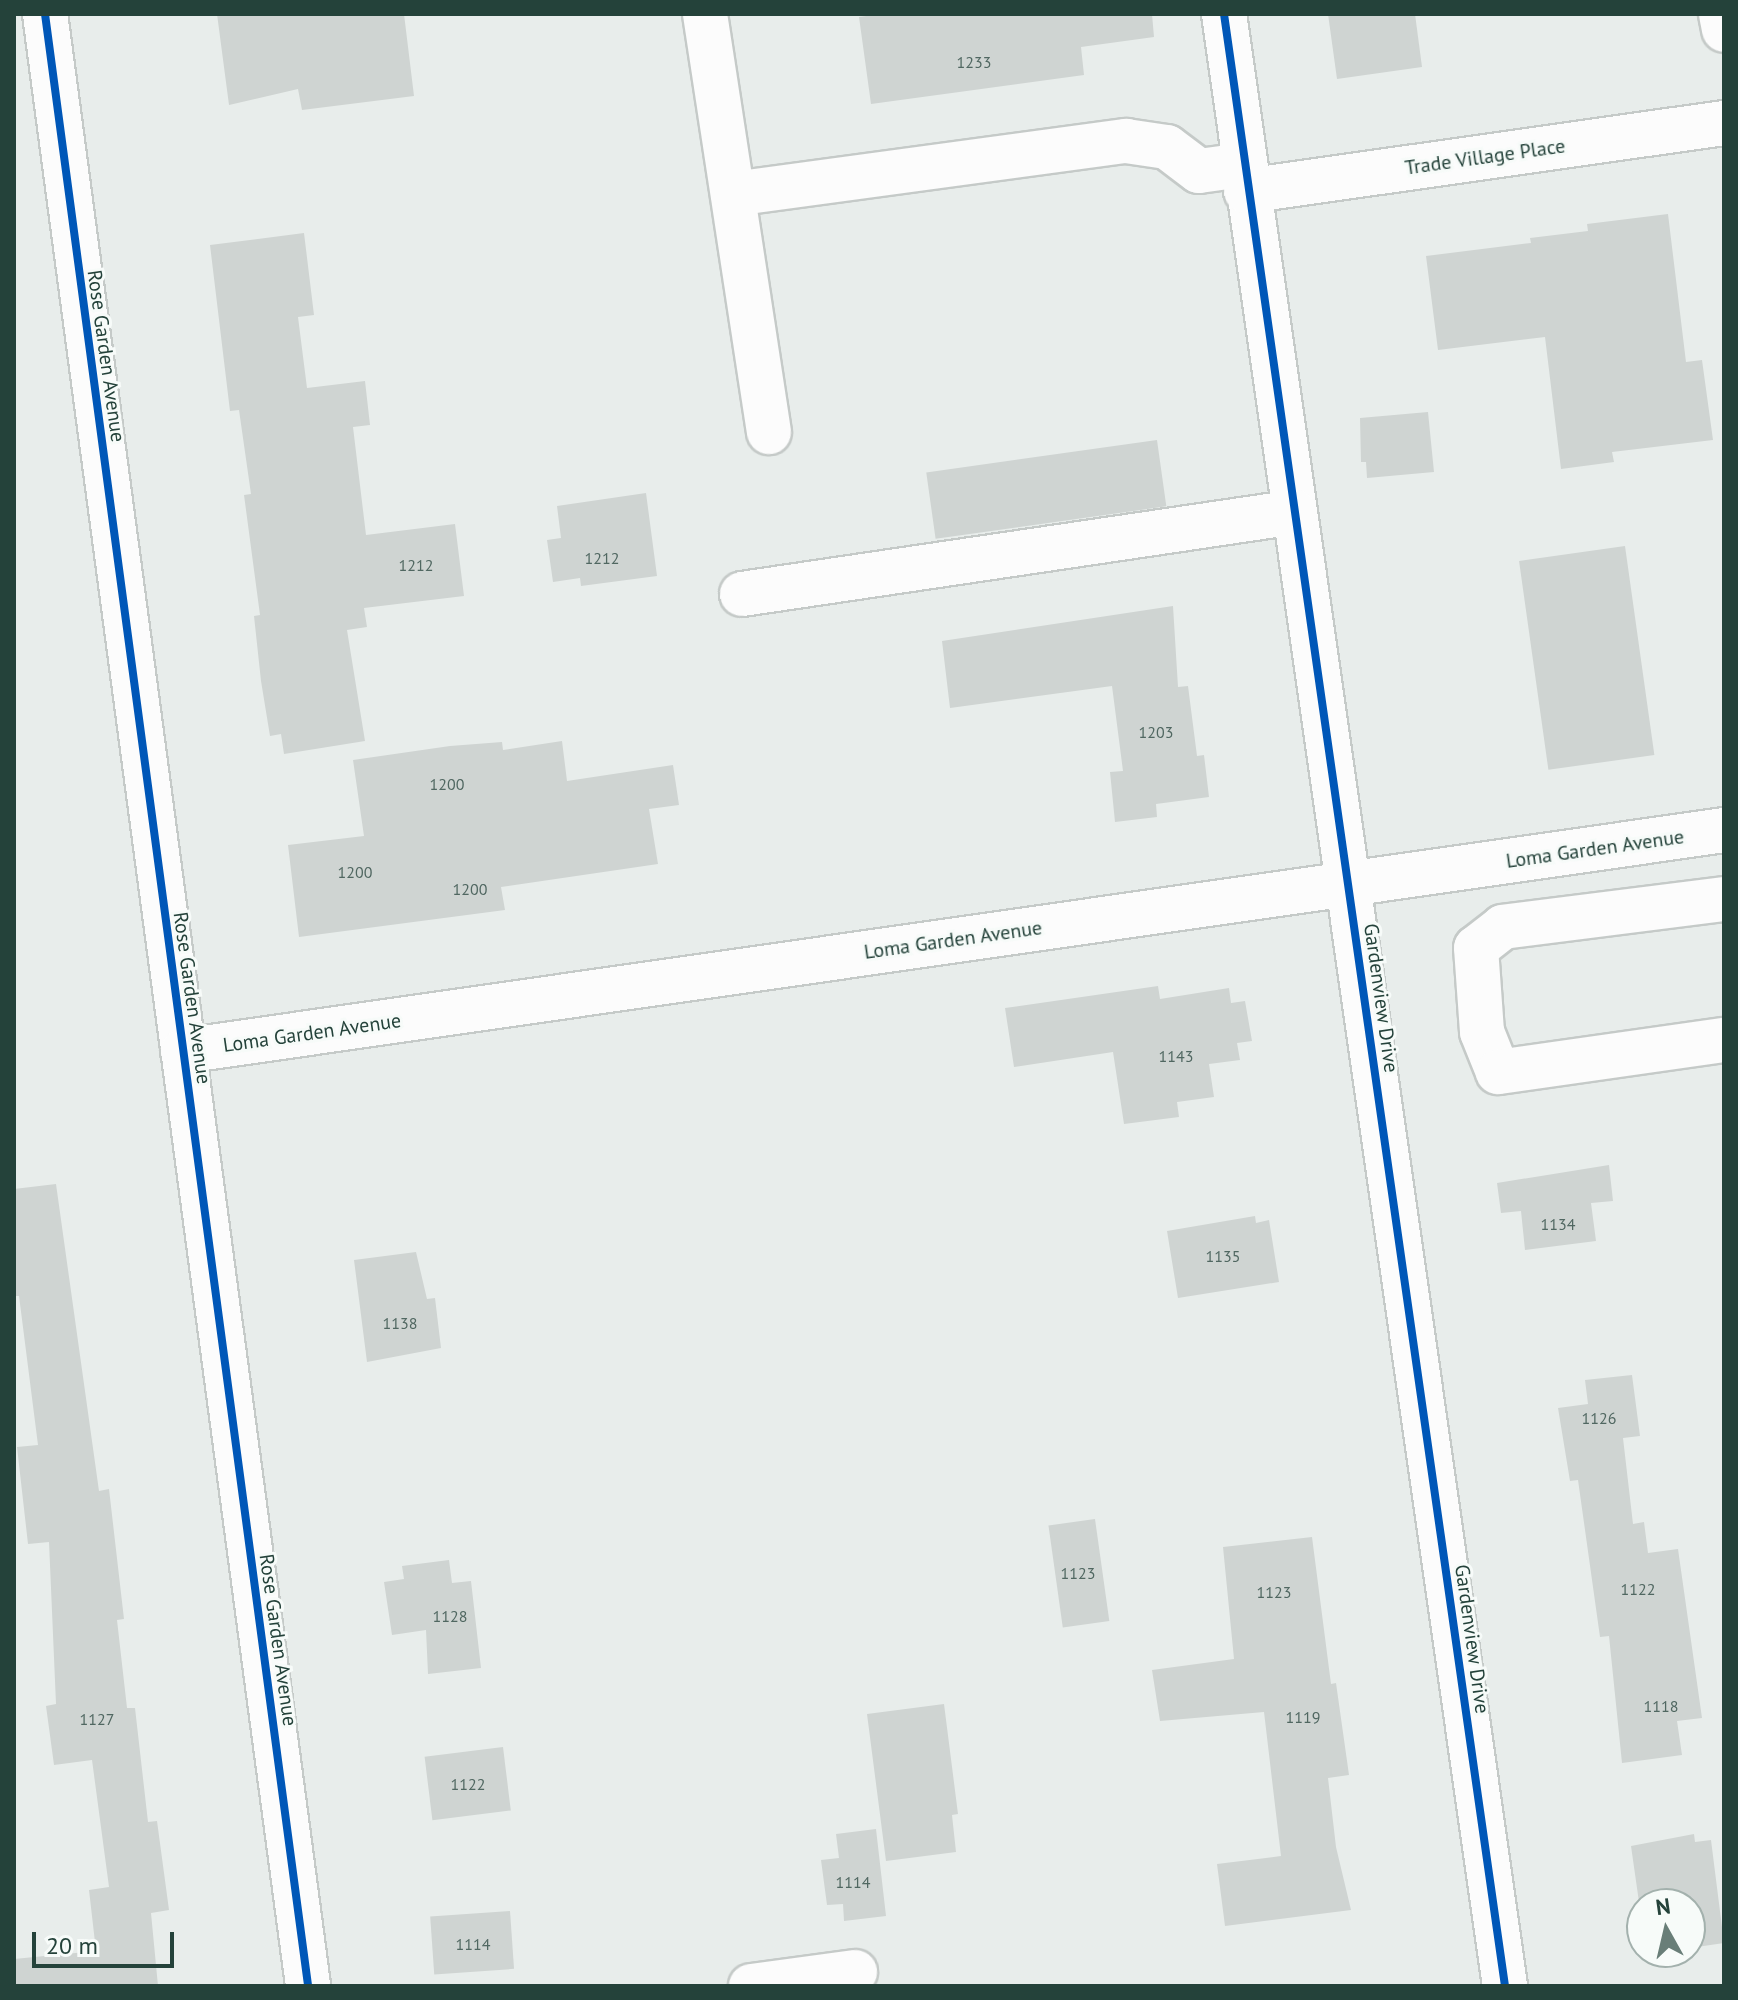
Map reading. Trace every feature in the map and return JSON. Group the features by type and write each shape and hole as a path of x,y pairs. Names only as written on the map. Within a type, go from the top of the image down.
{"street":[{"name":"Rose Garden Avenue","path":"45,14 308,1986"},
{"path":"705,14 769,432"},
{"name":"Gardenview Drive","path":"1224,14 1244,178 1295,512 1505,1986"},
{"path":"1721,14 1724,30"},
{"name":"Trade Village Place","path":"733,194 1126,141 1167,147 1199,171 1244,178 1724,123"},
{"path":"742,594 1295,512"},
{"name":"Loma Garden Avenue","path":"183,1051 1724,830"},
{"path":"1724,899 1503,927 1476,948 1482,1032 1498,1072 1724,1040"},
{"path":"751,1986 855,1972"}],"building":[{"path":"217,14 404,14 414,96 302,110 298,89 229,105"},
{"path":"881,14 1152,14 1154,37 1081,47 1084,75 871,104 859,17"},
{"path":"1328,14 1415,14 1422,67 1337,79"},
{"path":"1668,214 1686,362 1702,360 1713,440 1612,452 1614,462 1561,469 1545,337 1438,350 1426,256 1531,243 1530,238 1588,231 1587,224"},
{"path":"304,233 314,315 298,317 307,388 365,381 370,425 353,427 366,535 455,524 464,596 364,608 367,627 347,630 365,741 284,754 281,734 270,736 261,681 254,616 260,615 244,495 251,494 239,410 230,411 210,245"},
{"path":"1428,412 1434,472 1367,478 1366,462 1361,462 1360,418"},
{"path":"1157,440 1166,506 936,539 926,472"},
{"path":"646,493 657,576 581,586 580,578 553,582 547,540 561,538 557,506"},
{"path":"1625,546 1654,755 1548,770 1519,561"},
{"path":"1173,606 1178,687 1188,686 1197,756 1204,755 1209,797 1156,804 1157,817 1115,822 1110,772 1123,771 1112,686 950,708 942,641"},
{"path":"562,741 567,781 673,765 679,805 649,809 658,864 501,887 505,910 299,937 288,845 364,836 353,760 450,746 502,742 503,750"},
{"path":"1158,986 1160,999 1229,988 1231,1003 1245,1001 1252,1041 1237,1043 1240,1060 1209,1064 1214,1097 1177,1102 1179,1117 1124,1124 1113,1052 1014,1067 1005,1008"},
{"path":"1609,1165 1613,1201 1591,1203 1596,1241 1525,1250 1521,1211 1501,1213 1497,1183"},
{"path":"56,1184 99,1491 109,1489 124,1619 117,1620 127,1708 135,1708 148,1822 157,1821 169,1910 151,1913 158,1986 14,1986 14,1959 96,1951 89,1890 109,1887 92,1760 54,1765 46,1706 56,1704 49,1542 28,1544 17,1447 38,1445 19,1296 14,1296 14,1189"},
{"path":"1255,1216 1256,1223 1269,1220 1279,1282 1178,1298 1167,1231"},
{"path":"416,1252 427,1299 435,1298 441,1348 367,1362 354,1260"},
{"path":"1632,1375 1640,1436 1623,1438 1633,1524 1644,1522 1648,1553 1678,1549 1702,1718 1677,1721 1682,1755 1622,1763 1609,1636 1600,1637 1578,1480 1570,1481 1558,1408 1588,1404 1585,1380"},
{"path":"1095,1519 1109,1621 1063,1628 1048,1526"},
{"path":"1312,1537 1331,1684 1336,1683 1349,1775 1328,1778 1336,1847 1351,1910 1225,1926 1217,1864 1281,1856 1264,1712 1160,1721 1152,1670 1234,1659 1223,1547"},
{"path":"449,1560 452,1583 471,1581 481,1668 428,1674 426,1630 392,1635 384,1582 404,1579 402,1566"},
{"path":"944,1704 958,1814 952,1815 956,1852 886,1861 867,1714"},
{"path":"503,1747 511,1811 432,1820 425,1757"},
{"path":"876,1829 886,1916 844,1921 843,1904 827,1905 821,1860 839,1858 836,1834"},
{"path":"1694,1834 1695,1842 1711,1840 1724,1943 1706,1946 1706,1888 1637,1888 1631,1846"},
{"path":"510,1911 514,1969 434,1974 430,1917"}],"cycle path":[{"path":"45,14 308,1986"},
{"path":"1224,14 1505,1986"}]}
